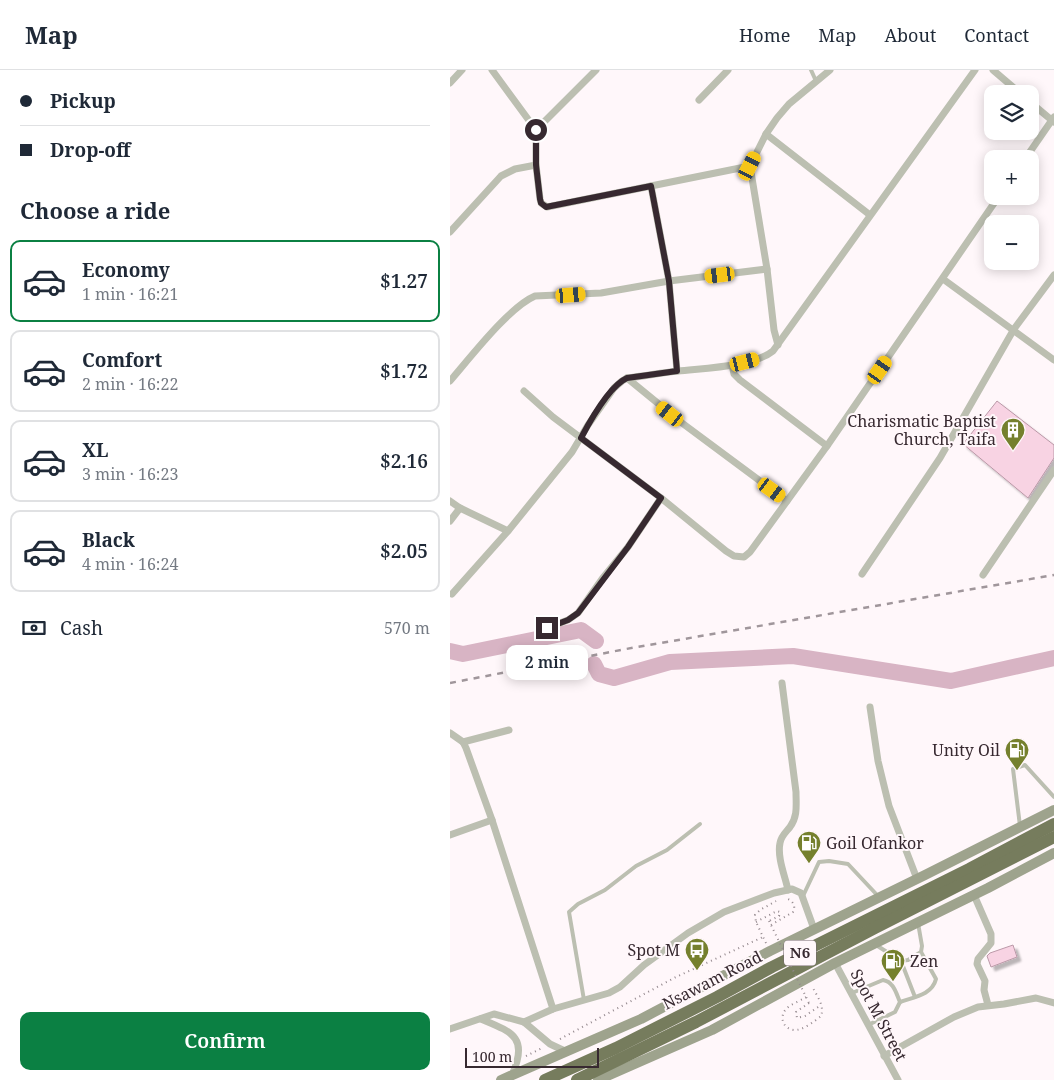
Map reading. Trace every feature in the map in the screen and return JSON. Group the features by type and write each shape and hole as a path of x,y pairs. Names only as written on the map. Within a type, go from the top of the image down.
{"highway":[{"name":"Nsawam Road","path":"545,1080 616,1048 1054,824"},
{"name":"Nsawam Road","path":"577,1080 696,1022 1054,837"}],"main road":[{"path":"501,1080 641,1019 770,950 1054,810"},
{"path":"598,1080 712,1030 835,963 974,895 1054,853"}],"street":[{"path":"450,83 462,70"},
{"path":"492,70 536,130 536,165 540,199 541,203 546,207 750,166"},
{"path":"536,130 596,70"},
{"path":"699,100 728,70"},
{"path":"778,345 774,330 767,269 750,166 766,134 783,111 830,70"},
{"path":"452,594 508,531 572,452 614,388 622,381 627,378 732,365 769,354 778,345 975,70"},
{"path":"993,70 1010,85"},
{"path":"1031,150 1053,120 1039,109"},
{"path":"766,134 870,215"},
{"path":"450,232 501,176 515,168 536,165"},
{"path":"651,186 669,281 677,371"},
{"path":"524,391 553,417 661,498 726,551 734,556 744,557 750,552 827,446 994,205"},
{"path":"450,381 496,328 526,299 545,294 601,293 669,281 767,269"},
{"path":"862,574 940,458 1014,330 1054,275"},
{"path":"943,278 1054,360"},
{"path":"732,365 734,374 740,380 827,446"},
{"path":"627,378 682,423 787,501"},
{"path":"982,575 1054,470"},
{"path":"547,628 568,620 578,613 628,547 661,498"},
{"path":"450,501 460,508 508,531"},
{"path":"450,521 460,508"},
{"path":"782,683 796,792 794,819 780,843 781,858 788,890"},
{"path":"870,707 878,761 889,806 917,879"},
{"path":"463,742 508,730"},
{"path":"450,733 463,742 492,820 553,1009"},
{"path":"450,835 492,820"},
{"path":"524,1022 553,1009 609,994 620,987 644,965 688,933 724,912 774,893 795,890 803,896 814,929"},
{"path":"974,895 991,934 991,943 980,956 977,964 985,981 984,990 988,1005"},
{"name":"Spot M Street","path":"835,963 898,1080"},
{"path":"884,1056 954,1017 978,1007 1036,998 1054,1003"},
{"path":"450,1029 494,1014 524,1022 550,1044 568,1052"},
{"path":"481,1019 508,1030 514,1038 519,1048 519,1059 512,1075"}],"lane":[{"path":"811,70 816,81"},
{"path":"1020,827 1013,769 1025,765 1054,797"},
{"path":"584,1000 569,912 578,904 605,890 636,866 667,850 700,824"},
{"path":"803,896 819,862 829,861 848,864 880,897"},
{"path":"901,961 908,960 920,952 922,946 918,922"},
{"path":"875,943 901,961 915,997"},
{"path":"868,1025 894,1012 900,1002 929,992 936,978 920,952"},
{"path":"852,993 883,980 893,986 900,1002"}],"path":[{"path":"771,925 794,910 792,901 786,898 782,899"},
{"path":"770,950 755,918 757,912 778,901"},
{"path":"756,922 776,911 780,912 779,916 769,921 809,1003 796,1012 797,1018 805,1016 821,1005"},
{"path":"519,1059 676,977 763,937"},
{"path":"806,997 787,1008 784,1012 783,1021 786,1027 798,1030 814,1021 822,1013 821,1005 808,978"}],"building":[{"name":"Charismatic Baptist Church, Taifa","path":"997,401 1054,445 1054,458 1028,498 963,444"},
{"path":"1013,945 1017,957 991,967 987,956 990,953"}],"waterway":[{"path":"450,651 463,654 581,630 596,641"},
{"path":"594,664 599,674 614,678 670,662 793,656 951,681 1054,658"}],"railway":[{"path":"450,683 626,649 1054,575"}],"place":[{"name":"Charismatic Baptist Church, Taifa","path":"1013,451"},
{"name":"Unity Oil","path":"1017,771"},
{"name":"Goil Ofankor","path":"809,864"},
{"name":"Spot M","path":"697,971"},
{"name":"Zen","path":"893,982"}],"route":[{"path":"536,130 536,165 540,199 541,203 546,207 550,208 651,186 669,281 677,371 627,378 622,381 609,395 581,438 661,498 628,547 578,613 568,620 547,628"}]}
